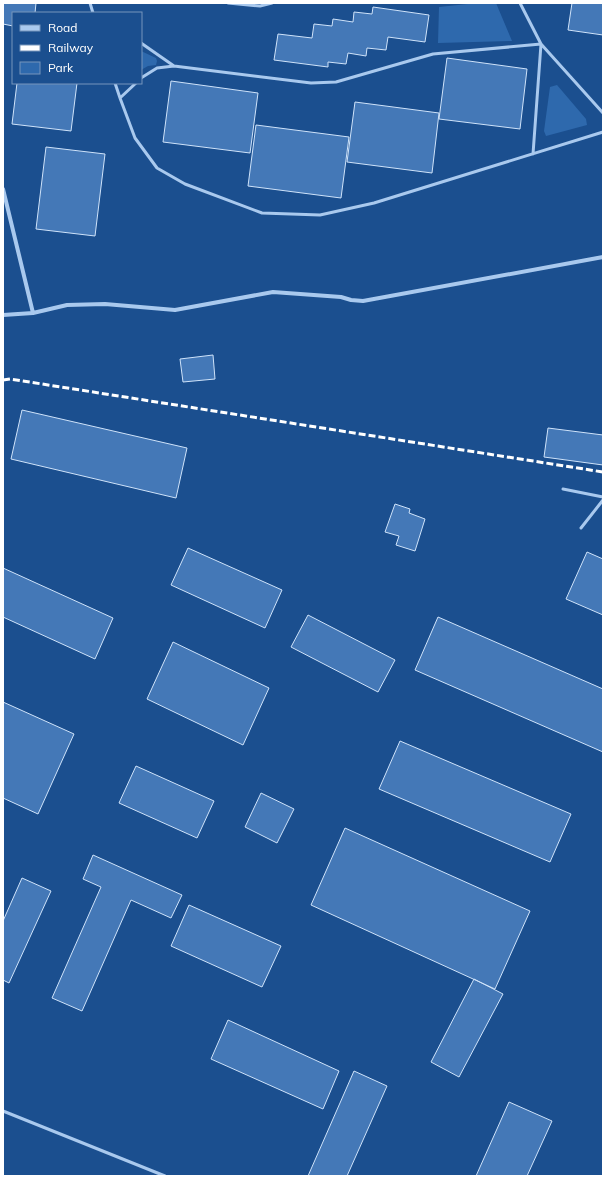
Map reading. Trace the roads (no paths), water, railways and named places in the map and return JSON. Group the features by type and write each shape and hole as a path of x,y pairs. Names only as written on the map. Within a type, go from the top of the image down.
{"street":[{"path":"3,189 33,313"},
{"path":"3,316 33,313 67,305 106,304 175,310 274,292 342,296 351,300 363,301 603,257"}],"lane":[{"path":"228,3 260,6 272,3"},
{"path":"520,3 541,44 603,114"},
{"path":"142,44 174,66"},
{"path":"142,77 157,68 174,66 311,83 336,82 433,54 541,44"},
{"path":"533,154 541,44"},
{"path":"115,84 135,138 157,168 185,184 262,213 320,215 374,203 603,132"},
{"path":"120,98 135,84"},
{"path":"563,489 603,499 582,528"},
{"path":"3,1111 165,1176"}],"railway":[{"path":"3,380 10,379 603,472"}]}
